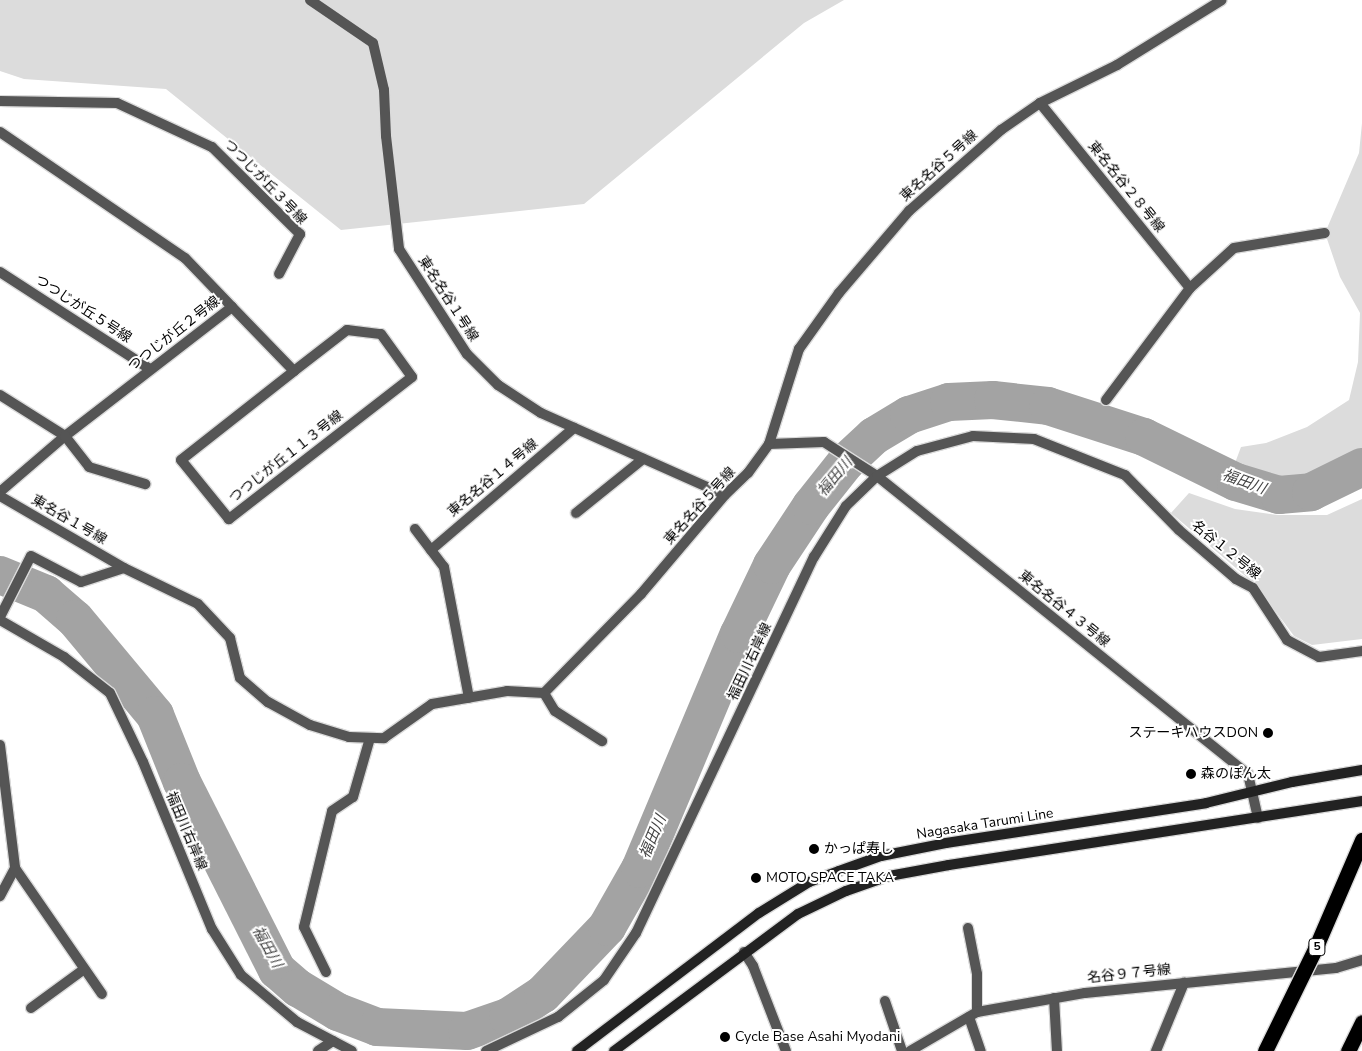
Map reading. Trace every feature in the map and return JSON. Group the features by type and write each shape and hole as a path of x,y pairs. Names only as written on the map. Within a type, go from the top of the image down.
{"highway":[{"name":"5","path":"1265,1051 1316,950 1362,840"},
{"path":"1348,1051 1362,1022"}],"main road":[{"name":"Nagasaka Tarumi Line","path":"577,1051 759,913 809,882 839,871 881,856 946,843 1206,803 1292,782 1362,770"},
{"path":"614,1051 744,952 798,914 846,891 890,876 1362,801"}],"street":[{"name":"東名名谷１号線","path":"310,0 373,43 384,90 386,136 399,249 446,317 467,354 498,386 541,413 725,495"},
{"name":"東名名谷５号線","path":"544,693 641,594 725,495 748,474 769,444 799,350 839,294 909,211 1001,130 1040,103 1117,65 1222,0"},
{"name":"つつじが丘３号線","path":"0,101 117,104 212,147 300,234 279,274"},
{"name":"東名名谷２８号線","path":"1040,103 1190,288"},
{"name":"つつじが丘２号線","path":"0,132 185,258 232,307 65,436 0,492"},
{"path":"1106,400 1190,288 1234,248 1325,232"},
{"name":"つつじが丘５号線","path":"0,272 150,369"},
{"path":"232,307 294,371"},
{"name":"つつじが丘１１３号線","path":"347,330 381,334 412,377 229,519 181,460 294,371 347,330"},
{"path":"0,395 65,436 89,467 145,484"},
{"name":"東名名谷１４号線","path":"431,550 574,428"},
{"name":"福田川右岸線","path":"486,1051 558,1017 604,980 636,933 814,557 846,506 877,476 916,451 973,436 1034,439 1125,475"},
{"name":"東名名谷４３号線","path":"769,444 824,442 877,476 1248,774 1258,818"},
{"path":"576,513 644,459"},
{"name":"名谷１２号線","path":"1125,475 1178,530 1236,579 1253,588 1286,640 1319,657 1362,651"},
{"name":"東名谷１号線","path":"0,496 124,568"},
{"path":"415,529 444,567 469,698"},
{"name":"福田川右岸線","path":"124,568 81,582 31,556 0,618 64,657 110,694 143,762 212,929 241,975 297,1022 352,1051"},
{"path":"124,568 198,604 230,638 240,678 268,702 310,725 349,738 384,738 432,704 507,691 544,693 555,711 602,741"},
{"path":"326,972 304,927 332,811 353,797 370,738"},
{"path":"0,745 15,868 83,970 102,994"},
{"path":"0,896 15,868"},
{"path":"968,928 977,974 973,1015 981,1051"},
{"path":"744,952 753,966 786,1051"},
{"name":"名谷９７号線","path":"910,1051 973,1015 1054,998 1336,968 1362,960"},
{"path":"31,1008 83,970"},
{"path":"1156,1051 1184,983"},
{"path":"1054,998 1057,1051"},
{"path":"884,1001 902,1051"},
{"path":"318,1051 333,1041"}],"shaded area":[{"path":"0,0 844,0 804,23 584,204 341,230 166,89 24,79 0,71"},
{"path":"1362,123 1362,455 1345,467 1310,479 1232,471 1241,447 1266,443 1307,427 1349,400 1358,362 1360,313 1340,277 1325,233 1359,153"},
{"path":"1189,493 1235,509 1278,515 1327,515 1362,499 1362,639 1312,645 1294,636 1256,585 1171,513"}],"waterway":[{"name":"福田川","path":"0,575 46,594 75,619 155,715 182,782 277,970 298,988 338,1012 377,1027 467,1031 508,1017 543,994 607,927 640,869 739,634 772,565 811,506 846,462 874,436 909,415 949,402 993,400 1048,406 1144,437 1236,482 1279,495 1311,492 1362,467"}],"place":[{"name":"ステーキハウスDON","path":"1268,733"},
{"name":"森のぽん太","path":"1191,774"},
{"name":"かっぱ寿し","path":"814,849"},
{"name":"MOTO SPACE TAKA","path":"756,878"},
{"name":"Cycle Base Asahi Myodani","path":"725,1037"}]}
